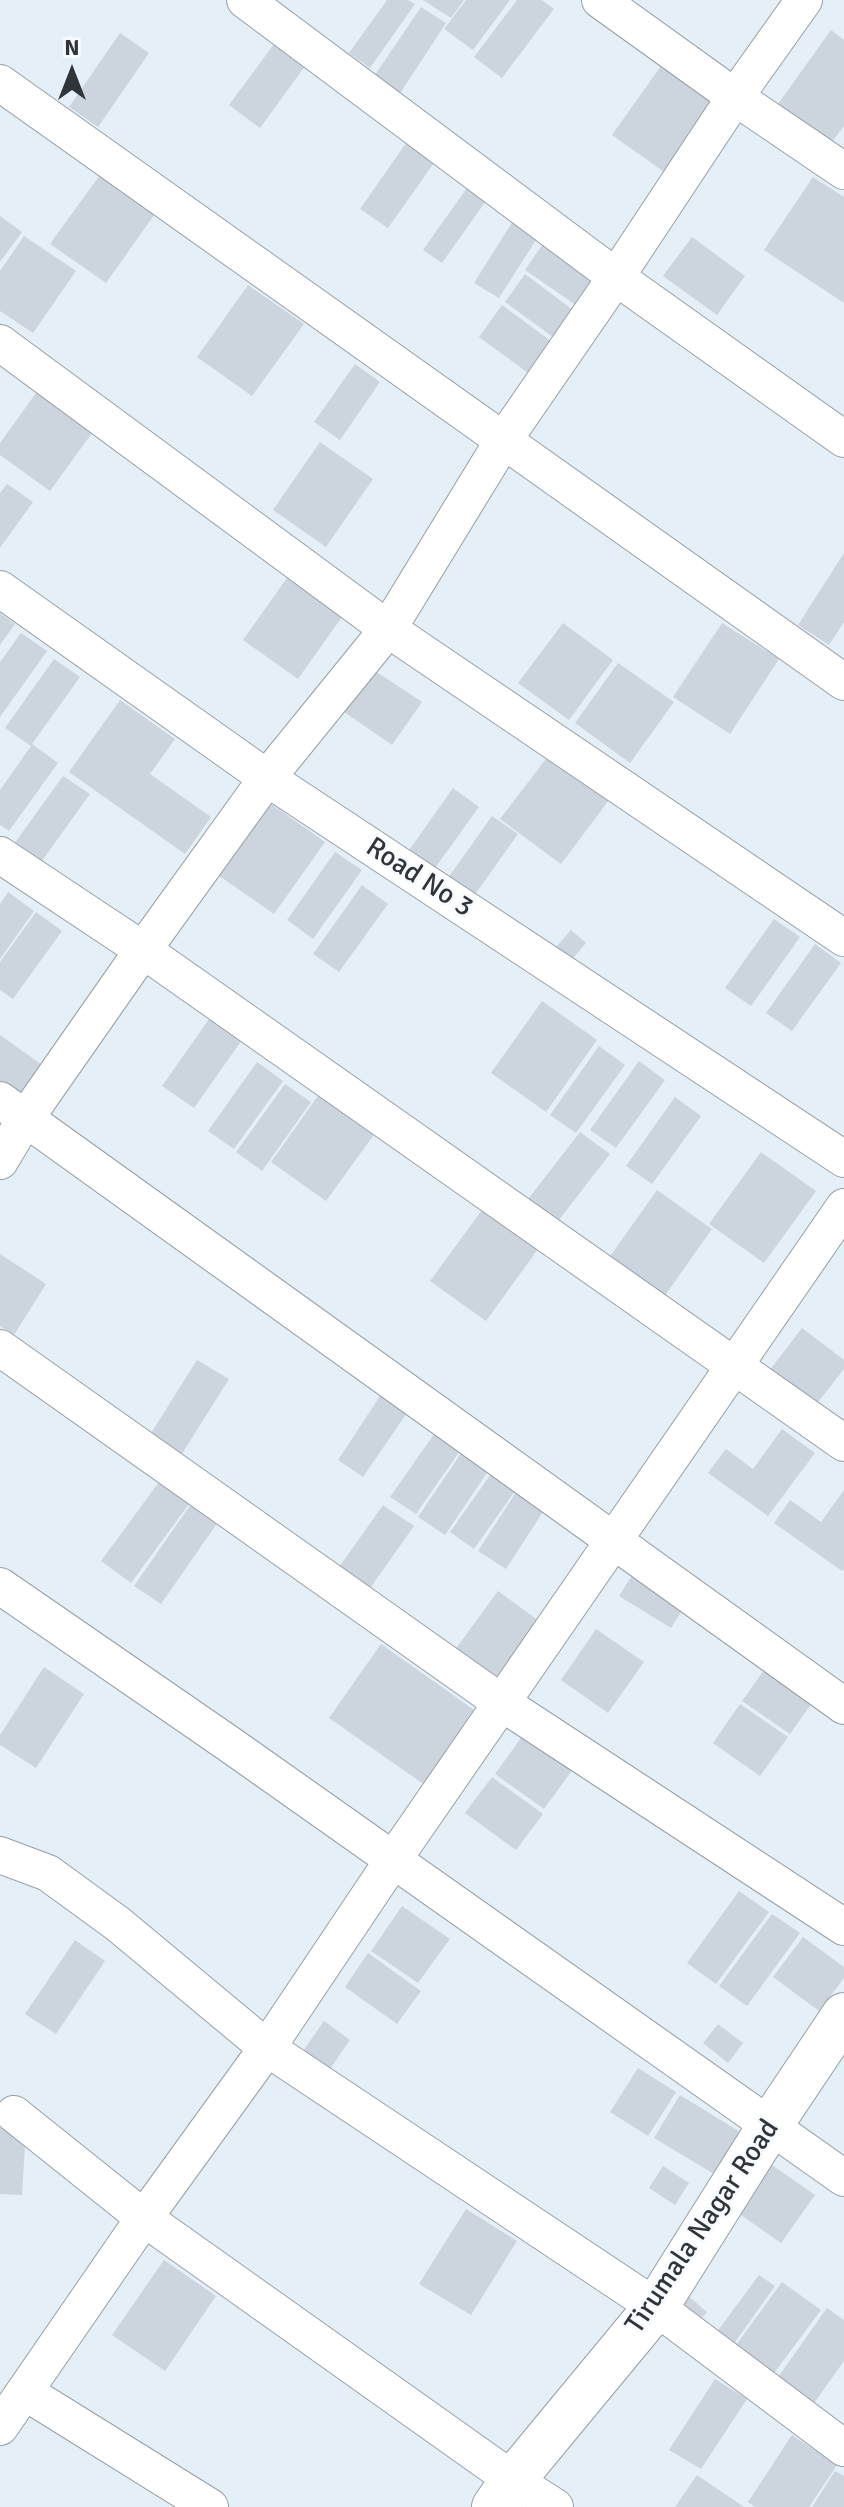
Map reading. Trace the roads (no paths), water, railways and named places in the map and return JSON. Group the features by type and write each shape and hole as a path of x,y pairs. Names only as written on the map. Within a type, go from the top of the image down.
{"street":[{"path":"245,0 616,277 844,439"},
{"path":"600,0 844,171"},
{"path":"0,1161 13,1110 143,950 267,778 388,629 503,441 804,0"},
{"path":"0,83 844,682"},
{"path":"0,343 388,629 844,938"},
{"name":"Road No 3","path":"0,589 267,778 844,1159"},
{"path":"0,855 143,950 844,1443"},
{"path":"13,1110 844,1706"},
{"path":"0,2427 144,2218 267,2048 393,1860 844,1207"},
{"path":"0,1348 502,1703 844,1927"},
{"path":"9,1603 393,1860 844,2178"},
{"path":"0,1855 48,1873 118,1924 267,2048 656,2307 844,2448"},
{"name":"Tirumala Nagar Road","path":"504,2494 656,2307 844,2015"},
{"path":"14,2114 144,2218 504,2494 555,2507"},
{"path":"25,2392 210,2507"}]}
